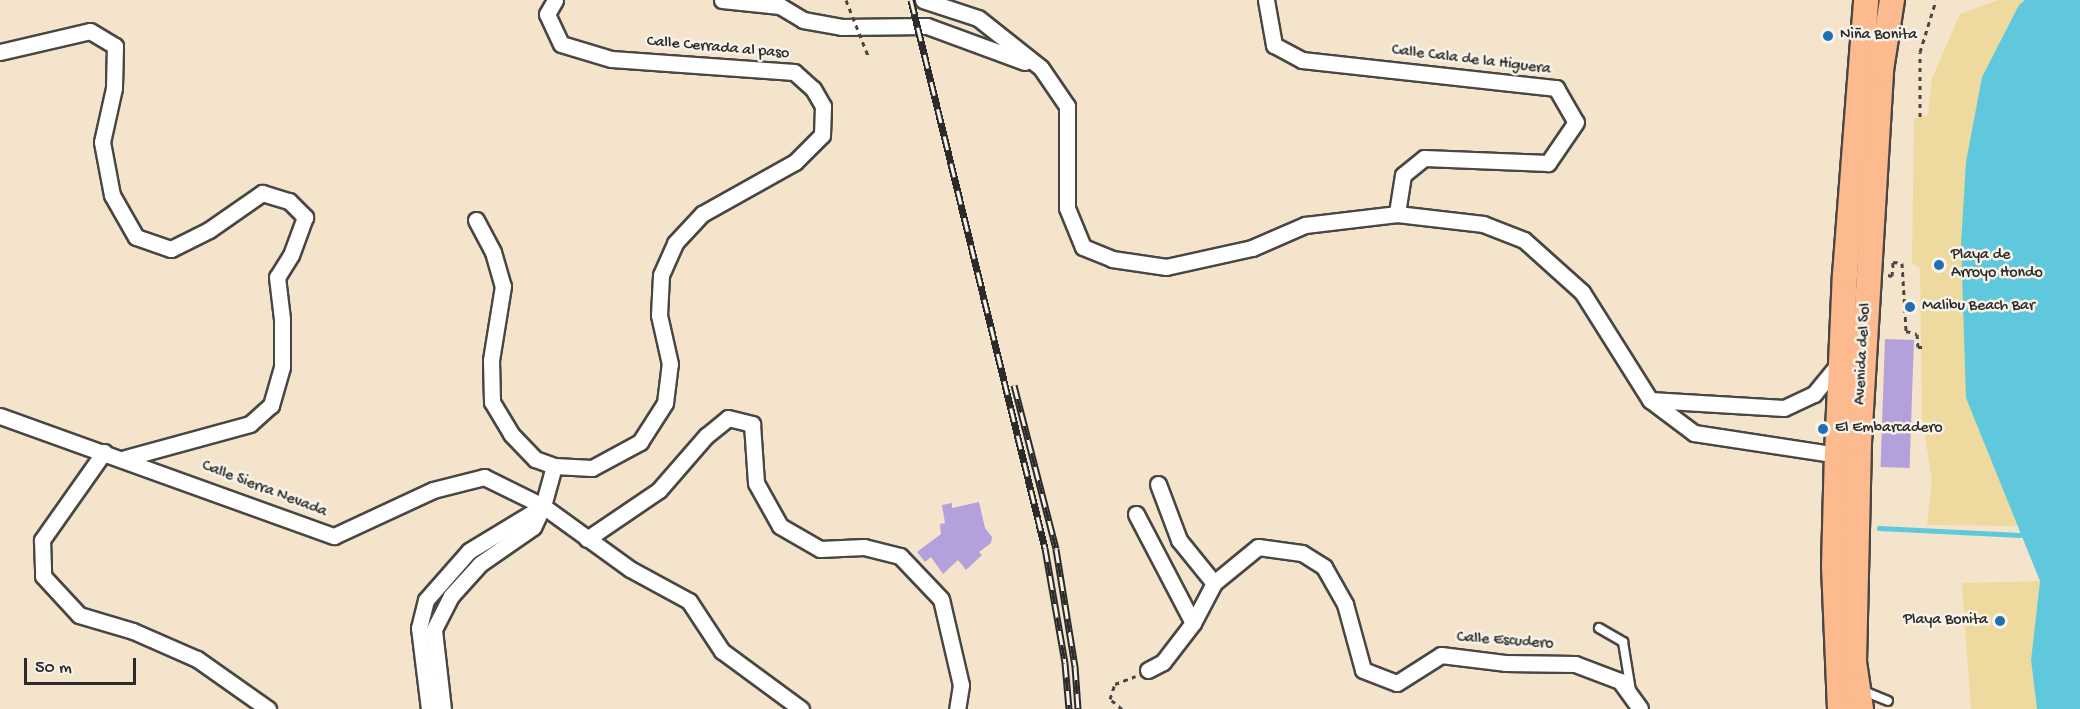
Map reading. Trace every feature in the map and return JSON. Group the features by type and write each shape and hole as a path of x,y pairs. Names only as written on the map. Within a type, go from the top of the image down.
{"main road":[{"name":"Avenida del Sol","path":"1840,709 1834,566 1837,454 1841,361 1866,0"},
{"name":"Avenida del Sol","path":"1860,699 1854,662 1855,554 1881,70 1892,0"},
{"path":"1881,70 1908,0"}],"street":[{"name":"Calle Cerrada al paso","path":"554,466 592,468 640,442 665,404 670,364 659,315 661,275 675,243 702,214 795,162 822,135 823,106 813,89 794,72 610,59 561,44 547,14 555,0"},
{"path":"722,0 785,3 802,21 841,27 927,26 1041,68"},
{"path":"923,0 978,18 1041,68 1067,106 1067,208 1083,247 1112,259 1166,267 1252,248 1305,225 1397,214 1483,224 1524,240 1582,292 1650,400 1694,433 1837,454"},
{"name":"Calle Cala de la Higuera","path":"1266,0 1274,45 1302,60 1556,88 1576,122 1548,163 1424,158 1403,175 1397,214"},
{"path":"0,52 90,31 115,46 114,88 102,142 112,195 136,237 171,249 209,230 262,193 289,201 305,217 291,255 277,277 282,320 282,367 271,405 250,424 126,458"},
{"path":"443,709 434,630 446,605 480,564 533,526 543,506 554,466 535,459 511,435 492,402 491,360 503,286 493,252 476,220"},
{"path":"1650,400 1784,408 1814,394 1841,361"},
{"name":"Calle Sierra Nevada","path":"0,416 126,458 334,536 433,490 484,477 543,506 630,569 689,601 722,651 801,709"},
{"path":"587,539 659,490 706,436 728,418 752,424 756,483 780,526 820,549 864,547 900,556 941,599 961,686 957,709"},
{"path":"104,452 42,540 43,576 79,615 133,630 197,659 268,709"},
{"path":"1158,484 1179,540 1214,584"},
{"path":"429,709 419,628 426,600 469,551 543,506"},
{"path":"1136,513 1193,623"},
{"name":"Calle Escudero","path":"1148,670 1163,662 1193,623 1214,584 1258,547 1302,553 1324,567 1345,604 1364,670 1397,683 1441,655 1504,663 1575,664 1620,681 1636,704"}],"lane":[{"path":"1599,628 1623,642 1636,704"},
{"path":"1860,699 1888,701"}],"path":[{"path":"846,0 869,58"},
{"path":"1920,117 1920,52 1936,0"},
{"path":"1892,276 1893,262 1902,263 1906,331 1917,334 1918,347 1922,346"},
{"path":"1122,709 1110,699 1115,684 1148,670"}],"sand":[{"name":"Playa de Arroyo Hondo","path":"1998,0 2026,0 2019,6 1982,77 1966,398 2018,526 1927,525 1932,480 1922,418 1920,268 1912,263 1914,119 1928,115 1932,78 1960,14"},
{"name":"Playa Bonita","path":"2040,581 2031,660 2037,709 1971,709 1962,583"}],"water":[{"path":"2025,0 2080,0 2080,709 2037,709 2031,660 2040,581 1966,398 1961,244 1966,162 1982,77 2019,5"}],"building":[{"path":"1885,339 1914,340 1910,468 1881,467"},
{"path":"979,502 985,528 992,537 991,543 979,552 982,555 966,570 958,560 943,574 931,557 925,562 917,552 941,534 940,524 945,523 942,505 952,503 952,508"}],"waterway":[{"path":"1879,528 2020,535"}],"railway":[{"path":"911,0 1045,548 1065,663 1069,709"},
{"path":"1014,385 1056,549 1075,666 1078,709"}],"place":[{"name":"Niña Bonita","path":"1828,36"},
{"name":"Playa de Arroyo Hondo","path":"1939,265"},
{"name":"Malibu Beach Bar","path":"1910,307"},
{"name":"El Embarcadero","path":"1823,429"},
{"name":"Playa Bonita","path":"2000,621"}]}
